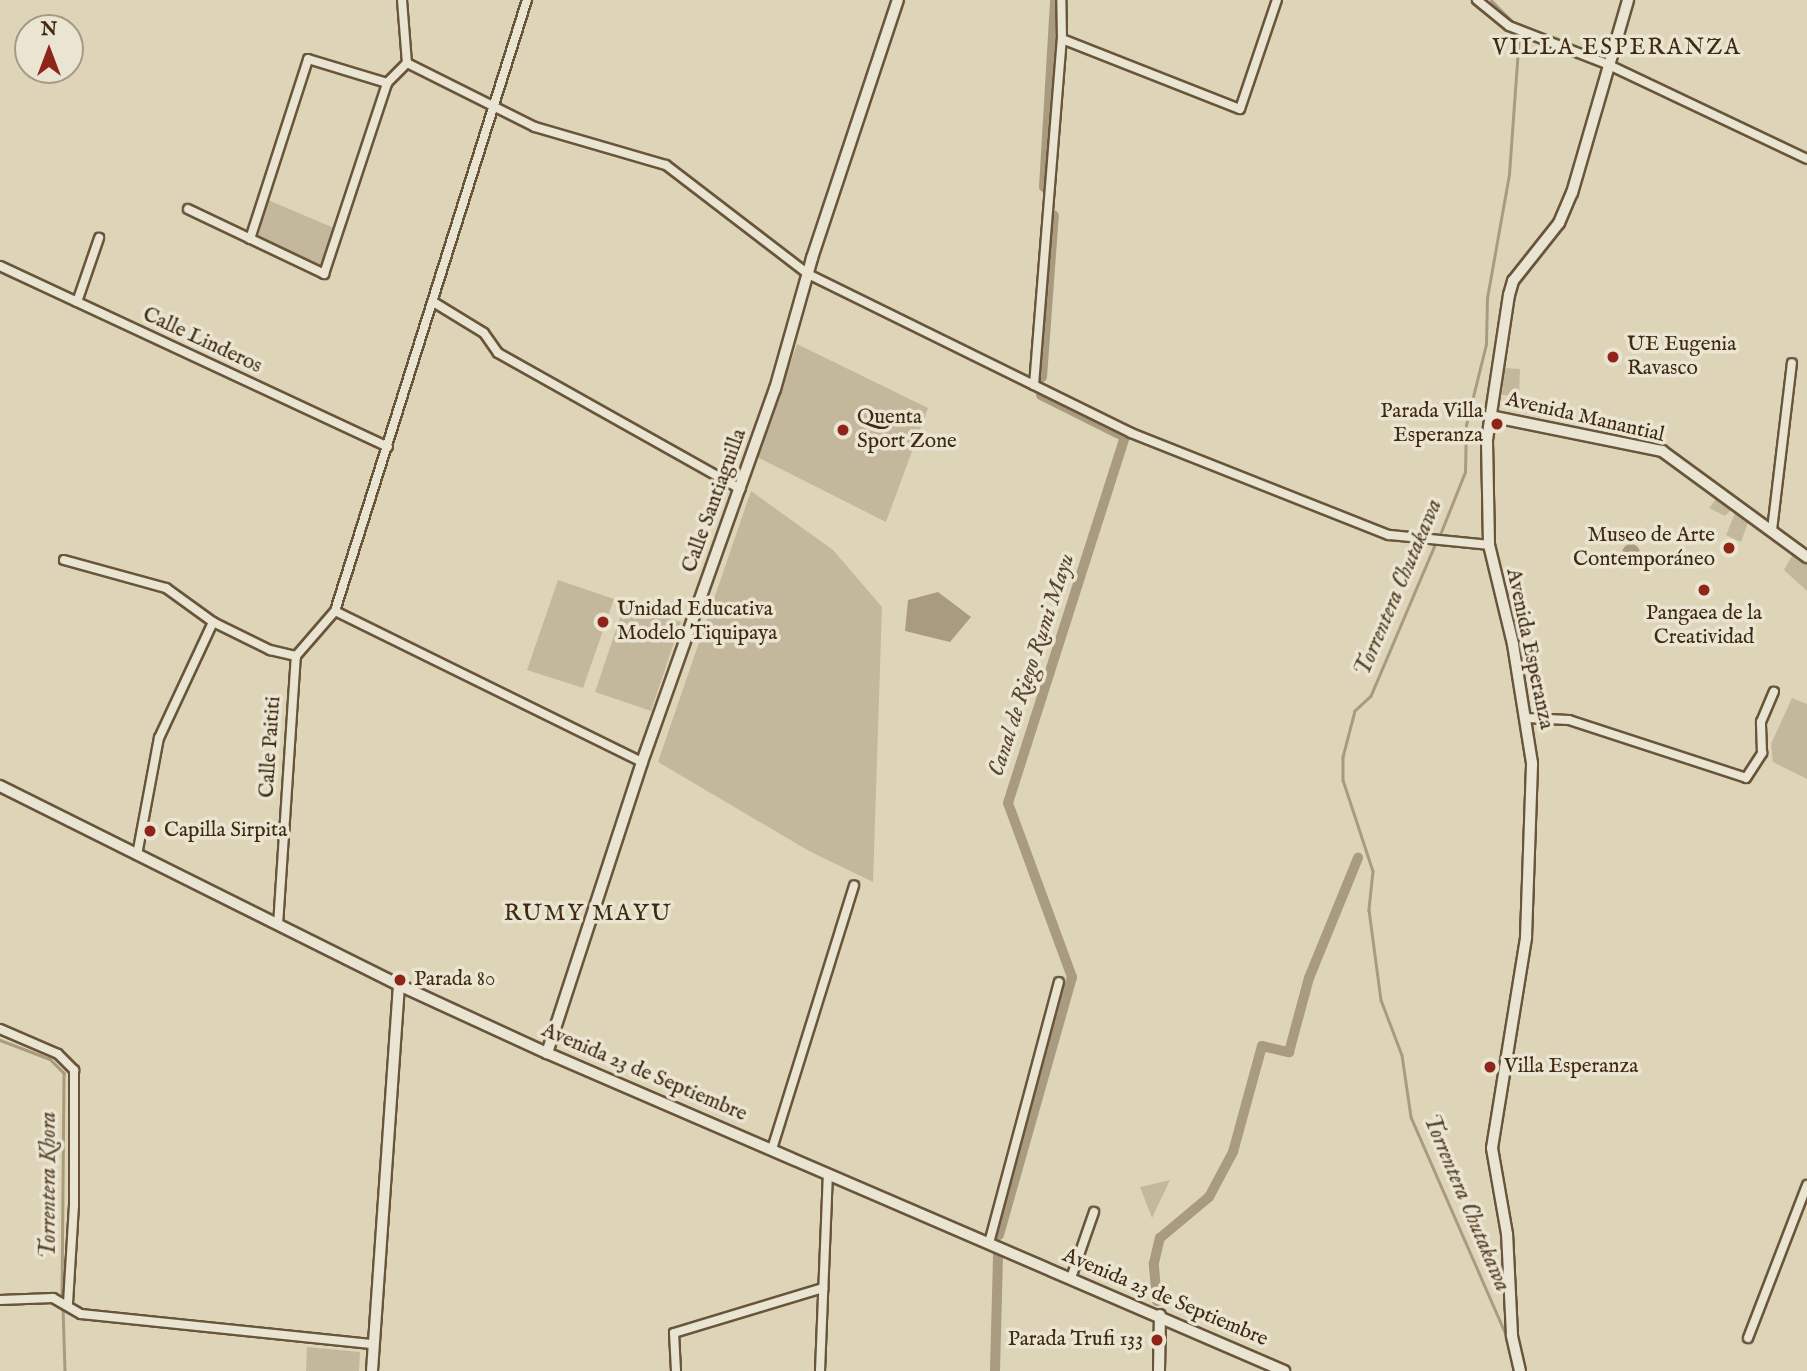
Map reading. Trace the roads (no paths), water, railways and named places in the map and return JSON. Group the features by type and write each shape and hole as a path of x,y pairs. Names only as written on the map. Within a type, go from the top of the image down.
{"main road":[{"name":"Avenida Esperanza","path":"1520,1371 1512,1335 1507,1234 1492,1148 1526,937 1532,763 1489,545 1490,416 1508,295 1513,281 1559,223 1572,193 1607,64 1628,0"},
{"name":"Avenida Manantial","path":"1490,416 1662,451 1807,556"},
{"name":"Avenida 23 de Septiembre","path":"0,786 400,985 547,1053 1160,1315 1284,1371"},
{"path":"1159,1371 1160,1315"}],"street":[{"path":"188,209 324,274 387,83 407,63 402,0"},
{"path":"64,561 166,588 213,622 270,650 296,656 335,611 435,303 527,0"},
{"name":"Calle Santiaguilla","path":"547,1053 642,762 740,489 898,0"},
{"path":"1034,385 1062,39 1061,0"},
{"path":"1062,39 1240,109 1277,0"},
{"path":"1477,0 1511,26 1607,64 1807,159"},
{"path":"250,239 308,59 387,83"},
{"path":"407,63 535,127 666,165 808,274 1131,433 1389,535 1434,542 1489,545"},
{"path":"77,302 99,238"},
{"name":"Calle Linderos","path":"0,266 388,447"},
{"path":"435,303 484,332 498,353 740,489"},
{"path":"1773,533 1770,523 1792,363"},
{"path":"335,611 642,762"},
{"path":"137,855 159,738 213,622"},
{"name":"Calle Paititi","path":"278,925 296,656"},
{"path":"1525,718 1569,720 1746,778 1762,752 1761,722 1774,692"},
{"path":"772,1149 854,884"},
{"path":"989,1243 1059,982"},
{"path":"372,1371 400,985"},
{"path":"0,1029 58,1054 74,1070 74,1205 68,1304"},
{"path":"820,1371 828,1174"},
{"path":"1748,1338 1807,1185"},
{"path":"1071,1278 1094,1212"},
{"path":"676,1371 674,1333 823,1288"},
{"path":"0,1300 53,1298 68,1304 81,1314 373,1343"}],"waterway":[{"name":"Canal de Riego Rumi Mayu","path":"1044,187 1055,0"},
{"name":"Torrentera Chutakawa","path":"1491,0 1512,21"},
{"name":"Torrentera Chutakawa","path":"1439,537 1465,472 1466,425 1486,344 1487,298 1509,174 1519,36"},
{"name":"Canal de Riego Rumi Mayu","path":"1042,377 1054,215"},
{"name":"Canal de Riego Rumi Mayu","path":"999,1235 1072,977 1008,803 1125,437 1041,395"},
{"name":"Torrentera Chutakawa","path":"1436,543 1371,696 1355,711 1343,757 1343,780 1373,871 1369,910 1381,1000 1402,1055 1411,1117 1507,1337"},
{"path":"1157,1301 1154,1263 1160,1238 1209,1197 1233,1152 1262,1046 1289,1052 1309,978 1358,858"},
{"name":"Torrentera Khora","path":"0,1040 50,1059 64,1073 62,1300"},
{"name":"Canal de Riego Rumi Mayu","path":"995,1371 998,1254"},
{"name":"Torrentera Khora","path":"63,1307 65,1371"}],"place":[{"name":"UE Eugenia Ravasco","path":"1613,357"},
{"name":"Parada Villa Esperanza","path":"1497,424"},
{"name":"Quenta Sport Zone","path":"843,430"},
{"name":"Museo de Arte Contemporáneo","path":"1729,548"},
{"name":"Pangaea de la Creatividad","path":"1704,590"},
{"name":"Unidad Educativa Modelo Tiquipaya","path":"603,622"},
{"name":"Capilla Sirpita","path":"150,831"},
{"name":"Parada 80","path":"400,980"},
{"name":"Villa Esperanza","path":"1490,1067"},
{"name":"Parada Trufi 133","path":"1157,1340"}],"district":[{"name":"VILLA ESPERANZA","path":"1617,48"},
{"name":"RUMY MAYU","path":"588,914"}]}
